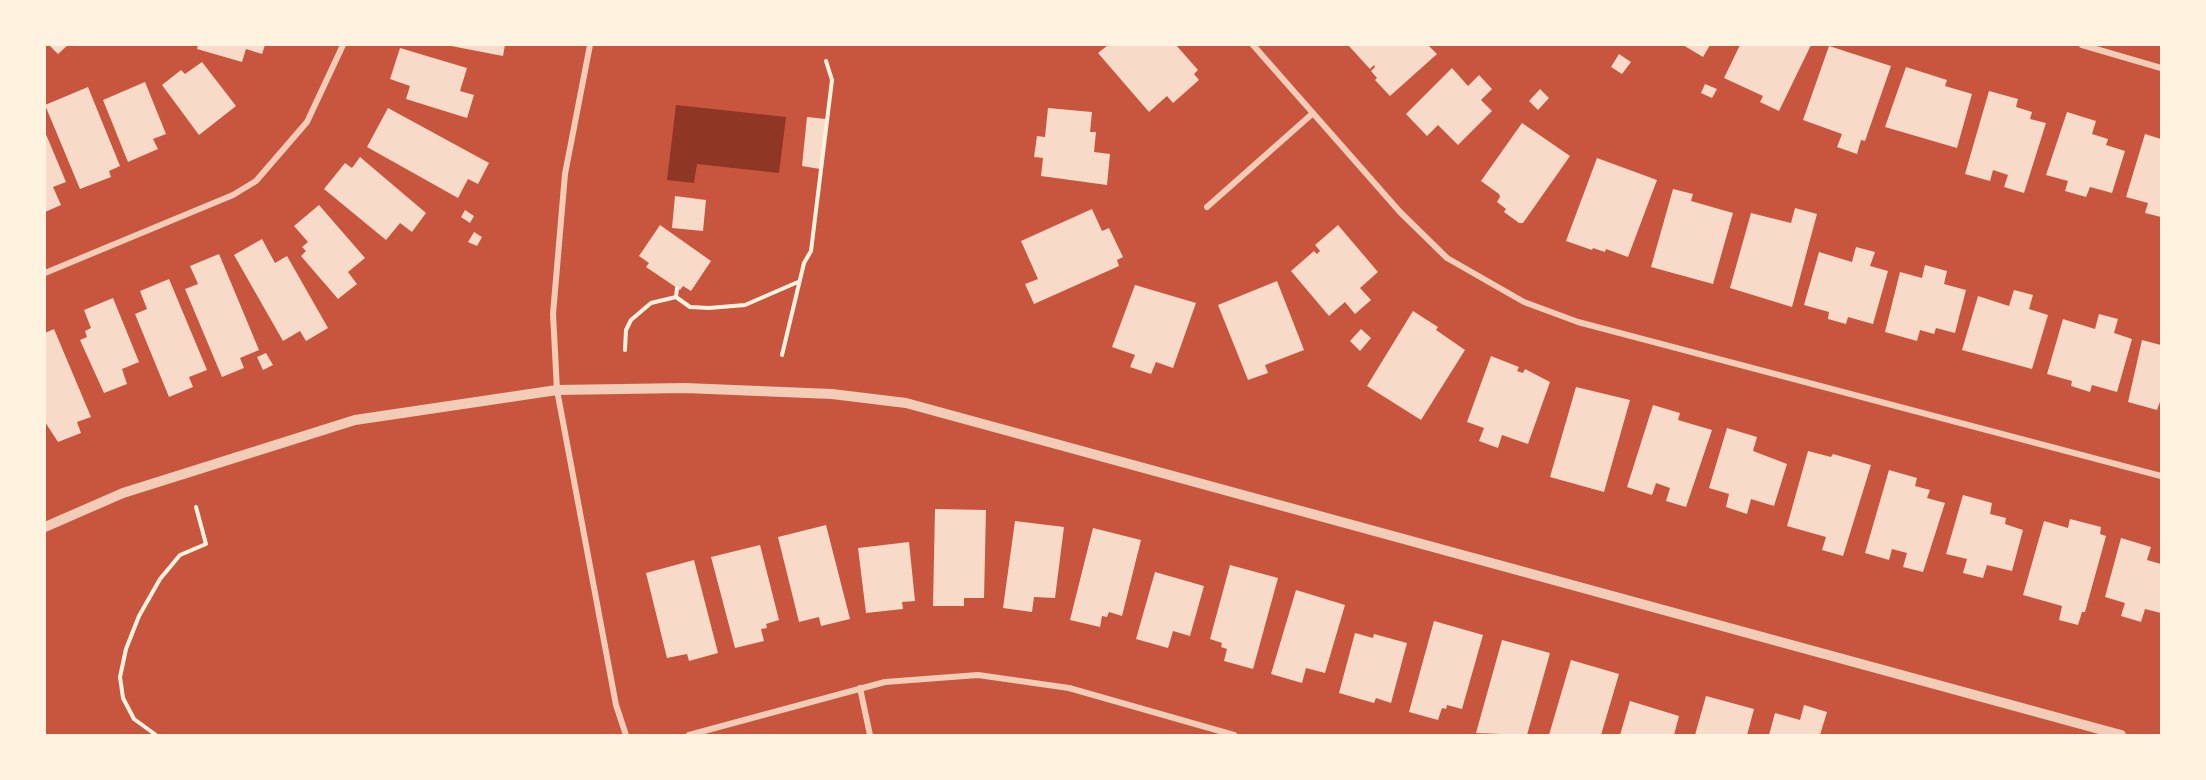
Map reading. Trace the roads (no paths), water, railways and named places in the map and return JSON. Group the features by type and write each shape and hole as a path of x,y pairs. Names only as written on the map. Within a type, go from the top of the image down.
{"street":[{"path":"45,273 233,195 256,181 307,122 343,45"},
{"path":"590,45 565,174 553,315 557,390 616,705 626,735"},
{"path":"1253,45 1400,212 1447,258 1524,302 1578,322 2161,476"},
{"path":"2082,45 2161,68"},
{"path":"1207,207 1312,114"},
{"path":"45,527 123,493 355,420 557,390 685,387 832,394 906,403 2121,735"},
{"path":"689,735 885,682 978,675 1069,688 1234,735"},
{"path":"860,688 870,735"}]}
